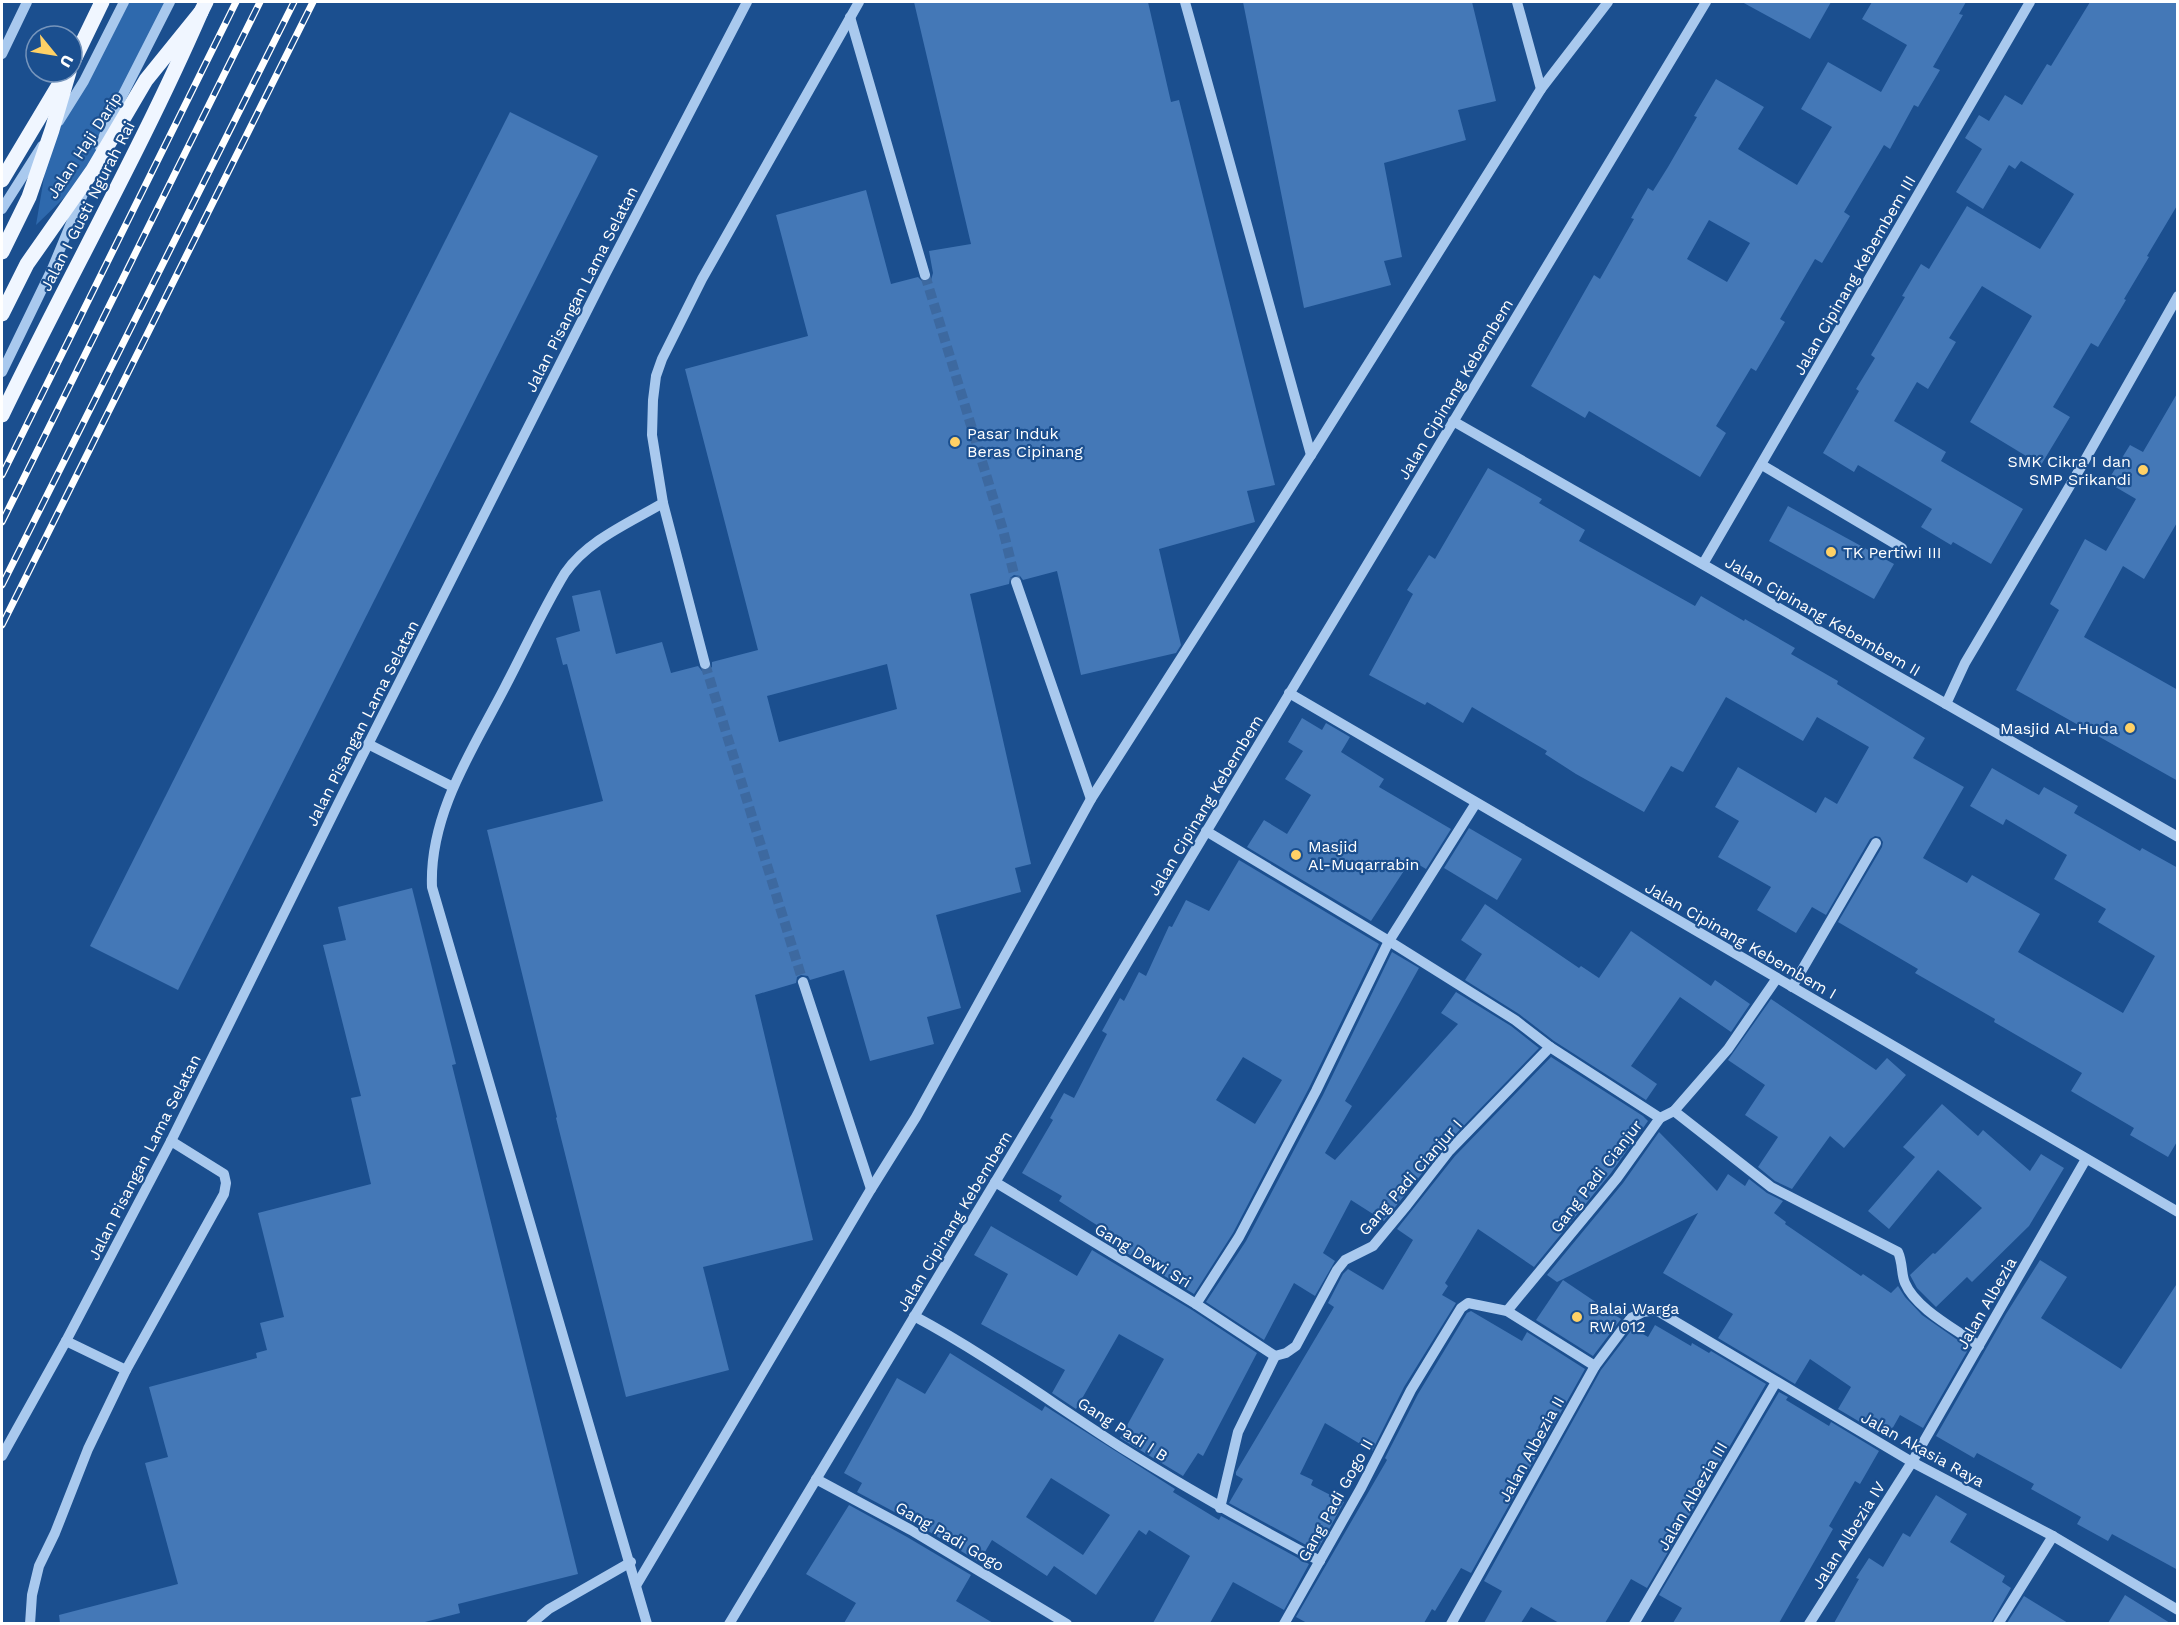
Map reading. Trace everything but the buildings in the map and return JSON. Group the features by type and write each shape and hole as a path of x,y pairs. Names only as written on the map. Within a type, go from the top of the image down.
{"main road":[{"path":"84,39 102,2"},
{"name":"Jalan Haji Darip","path":"2,314 27,264 93,170 146,80 203,7"},
{"name":"Jalan I Gusti Ngurah Rai","path":"2,416 41,334 79,264 175,71 203,7"},
{"path":"2,180 61,84"},
{"name":"Jalan Haji Darip","path":"2,252 29,197 65,84"}],"street":[{"path":"2,54 27,2"},
{"path":"2,209 84,81 124,2"},
{"path":"2,372 52,269 93,170 109,122 170,2"},
{"name":"Jalan Pisangan Lama Selatan","path":"2,1456 66,1341 171,1141 606,273 747,2"},
{"path":"705,664 663,503 652,435 656,376 662,359 702,279 859,2"},
{"path":"1185,2 1311,455"},
{"path":"1516,2 1541,89"},
{"path":"637,1584 916,1117 1091,799 1541,89 1608,2"},
{"name":"Jalan Cipinang Kebembem","path":"729,1623 1706,2"},
{"name":"Jalan Cipinang Kebembem III","path":"1703,564 2030,2"},
{"path":"850,17 925,275"},
{"path":"1946,704 1965,663 2081,467 2178,296"},
{"name":"Jalan Cipinang Kebembem II","path":"1453,421 2178,837"},
{"path":"1762,465 1902,548"},
{"path":"647,1623 432,887 431,864 435,839 453,787 557,587 572,564 599,540 663,503"},
{"path":"1016,582 1091,799"},
{"name":"Jalan Cipinang Kebembem I","path":"1289,693 2178,1212"},
{"path":"368,744 453,787"},
{"path":"1196,1304 1245,1227 1316,1091 1389,941 1476,802"},
{"path":"1206,831 1515,1020 1550,1047 1660,1118"},
{"path":"1792,987 1876,843"},
{"name":"Gang Padi Cianjur","path":"1506,1311 1617,1178 1660,1118 1674,1111 1728,1048 1777,978"},
{"path":"803,981 871,1189"},
{"name":"Gang Padi Cianjur I","path":"1275,1356 1286,1353 1296,1346 1337,1270 1345,1260 1372,1246 1449,1151 1550,1047"},
{"path":"1674,1111 1771,1187 1898,1251 1903,1263 1904,1281 1914,1298 1923,1307 1979,1346"},
{"path":"30,1623 32,1594 39,1566 55,1533 88,1449 126,1370 224,1194 226,1183 224,1174 171,1141"},
{"name":"Jalan Albezia","path":"1911,1462 2086,1159"},
{"name":"Gang Dewi Sri","path":"995,1182 1196,1304 1275,1356"},
{"name":"Gang Padi Gogo II","path":"1284,1623 1361,1488 1411,1390 1461,1308 1468,1303 1506,1311 1595,1366"},
{"name":"Jalan Albezia II","path":"1451,1623 1595,1366 1631,1318 1643,1312 1656,1310"},
{"name":"Jalan Akasia Raya","path":"1656,1310 1911,1462 2053,1536 2178,1610"},
{"name":"Gang Padi I B","path":"914,1316 1007,1371 1121,1447 1220,1508 1320,1561"},
{"path":"66,1341 126,1370"},
{"path":"1220,1508 1238,1432 1275,1356"},
{"name":"Jalan Albezia III","path":"1634,1623 1776,1382"},
{"name":"Jalan Albezia IV","path":"1809,1623 1911,1462"},
{"name":"Gang Padi Gogo","path":"816,1479 911,1530 1054,1620 1067,1623"},
{"path":"1998,1623 2053,1536"},
{"path":"531,1623 549,1608 631,1562"}],"shaded area":[{"path":"124,2 169,2 93,170 36,225 52,130 78,84 84,84 84,73"}],"tunnel":[{"path":"925,275 1003,530 1016,582"},
{"path":"705,664 803,982"}],"railway":[{"path":"2,475 236,2"},
{"path":"2,522 260,2"},
{"path":"2,585 294,2"},
{"path":"2,625 313,2"}],"place":[{"name":"Pasar Induk Beras Cipinang","path":"955,442"},
{"name":"SMK Cikra I dan SMP Srikandi","path":"2143,470"},
{"name":"TK Pertiwi III","path":"1831,552"},
{"name":"Masjid Al-Huda","path":"2130,728"},
{"name":"Masjid Al-Muqarrabin","path":"1296,855"},
{"name":"Balai Warga RW 012","path":"1577,1317"}]}
